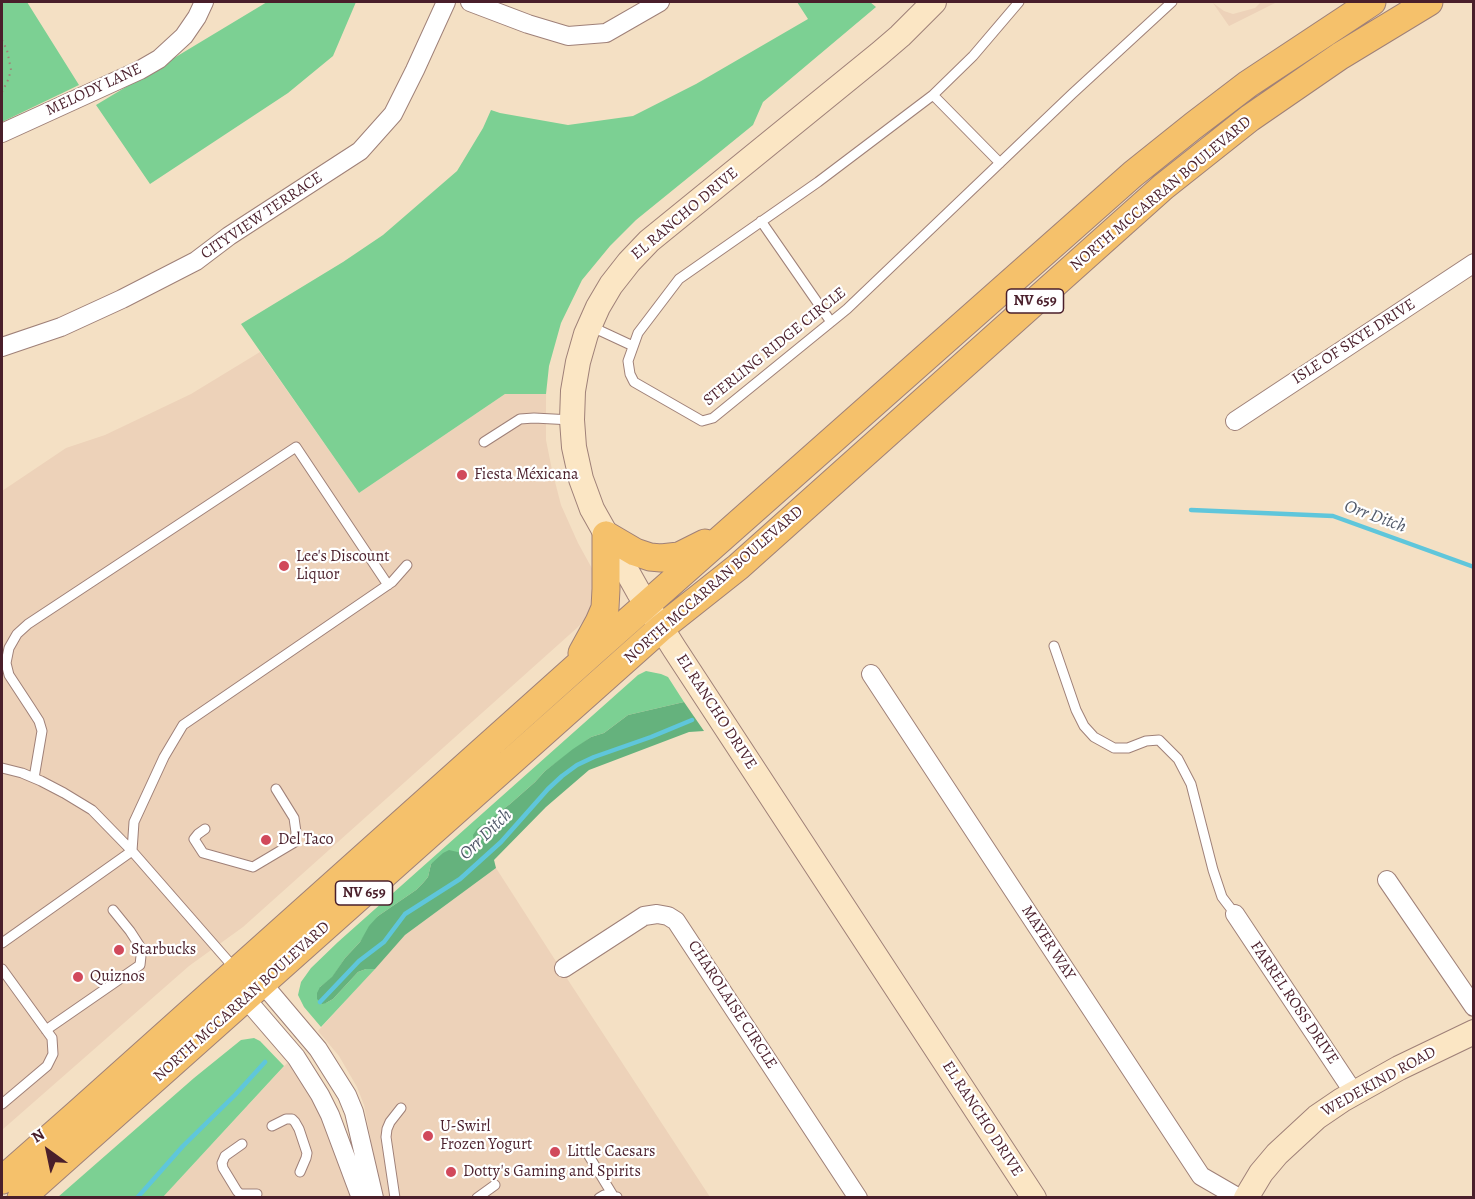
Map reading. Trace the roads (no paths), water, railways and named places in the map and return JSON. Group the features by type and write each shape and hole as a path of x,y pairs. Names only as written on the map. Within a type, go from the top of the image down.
{"main road":[{"name":"EL RANCHO DRIVE","path":"934,2 879,54 649,241 629,262 598,307 578,362 573,391 574,447 581,479 592,509 662,628 1034,1197"},
{"name":"NORTH MCCARRAN BOULEVARD","path":"2,1180 1133,174 1248,84 1372,2"},
{"name":"NORTH MCCARRAN BOULEVARD","path":"21,1197 662,628 738,567 1112,232 1250,118 1340,56 1430,2"},
{"path":"606,535 642,554 668,558 679,555 734,528"},
{"path":"566,677 589,643 605,608 606,535"},
{"name":"WEDEKIND ROAD","path":"1246,1197 1276,1154 1317,1116 1399,1068 1473,1032"}],"street":[{"name":"MELODY LANE","path":"2,133 140,70 159,59 180,39 197,17 204,2"},
{"name":"CITYVIEW TERRACE","path":"2,347 61,327 196,261 229,236 360,151 393,114 416,70 446,2"},
{"path":"470,2 568,36 606,33 660,2"},
{"name":"ISLE OF SKYE DRIVE","path":"1235,421 1473,263"},
{"name":"MAYER WAY","path":"871,674 1201,1176 1239,1197"},
{"path":"1387,880 1473,1007"},
{"name":"CHAROLAISE CIRCLE","path":"564,968 644,916 657,914 668,916 676,921 858,1197"},
{"name":"FARREL ROSS DRIVE","path":"1235,914 1354,1093"},
{"path":"236,970 246,973 254,991 320,1095 330,1115 361,1197"},
{"path":"254,991 318,1049 347,1095 354,1112 374,1197"}],"lane":[{"name":"STERLING RIDGE CIRCLE","path":"1019,2 973,56 933,95 818,182 679,279 638,333 628,361 634,382 702,421 713,418 847,309 1172,2"},
{"path":"933,95 1000,162"},
{"path":"762,221 831,322"},
{"path":"590,326 633,346"},
{"path":"484,442 520,419 572,420"},
{"path":"34,778 42,730 39,721 9,675 6,663 9,648 17,634 28,624 296,447 388,585"},
{"path":"132,851 134,822 164,757 183,725 388,585 407,565"},
{"path":"1054,646 1076,710 1084,726 1094,737 1114,748 1128,748 1146,741 1159,740 1178,759 1191,784 1222,897 1235,914"},
{"path":"2,768 34,778 92,810 132,851 236,970"},
{"path":"205,829 194,839 203,853 253,867 295,842 294,818 276,789"},
{"path":"2,943 132,851"},
{"path":"46,1030 140,965 141,948 113,910"},
{"path":"2,969 52,1038 53,1054 47,1066 2,1104"},
{"path":"395,1197 386,1137 390,1122 401,1108"},
{"path":"272,1126 286,1119 292,1119 295,1122 307,1153 300,1172"},
{"path":"242,1144 225,1155 223,1168 240,1194 258,1194"},
{"path":"589,1156 614,1197"},
{"path":"477,1197 495,1185"},
{"path":"599,1197 604,1195 620,1197"}],"waterway":[{"name":"Orr Ditch","path":"1191,510 1333,516 1474,567"},
{"name":"Orr Ditch","path":"320,1002 359,961 384,942 405,914 460,879 501,842 562,776 577,765 594,757 692,720"},
{"name":"Orr Ditch","path":"137,1198 183,1146 265,1062"}],"place":[{"name":"Fiesta Méxicana","path":"462,475"},
{"name":"Lee's Discount Liquor","path":"284,566"},
{"name":"Del Taco","path":"266,840"},
{"name":"Starbucks","path":"119,950"},
{"name":"Quiznos","path":"78,977"},
{"name":"U-Swirl Frozen Yogurt","path":"428,1136"},
{"name":"Little Caesars","path":"555,1152"},
{"name":"Dotty's Gaming and Spirits","path":"451,1172"}]}
